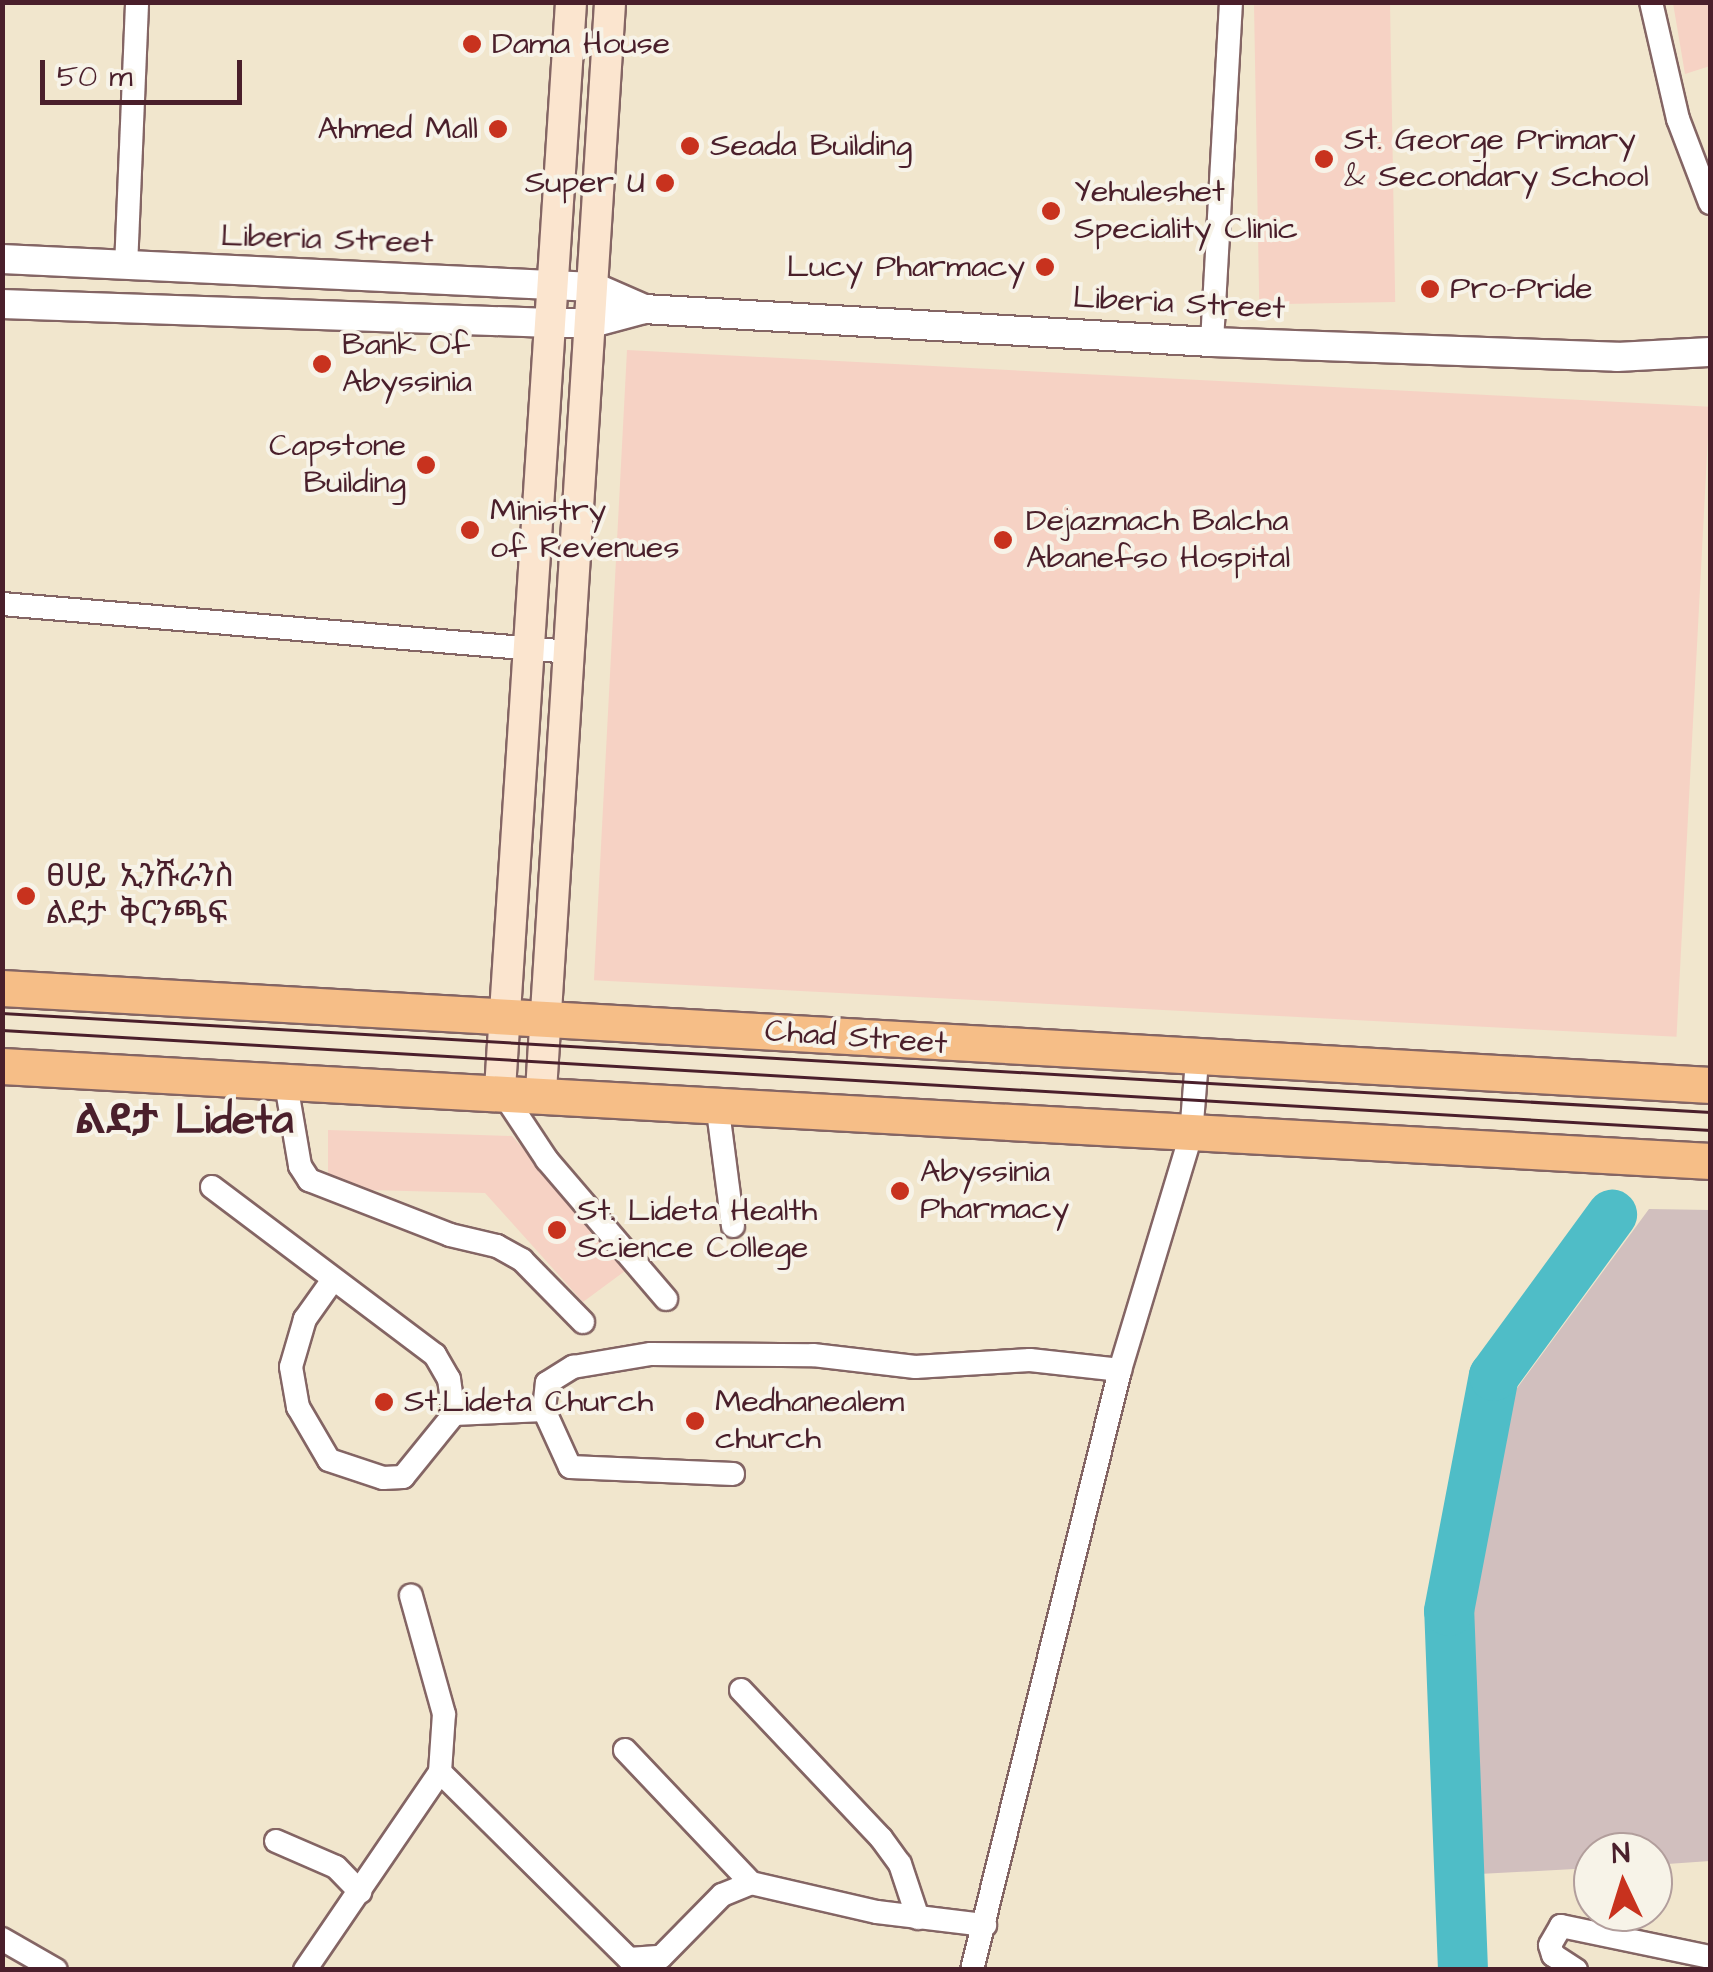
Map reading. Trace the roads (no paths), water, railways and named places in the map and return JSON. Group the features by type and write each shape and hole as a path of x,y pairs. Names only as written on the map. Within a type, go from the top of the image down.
{"main road":[{"path":"519,1098 505,1014 571,2"},
{"path":"519,1098 546,1017 610,2"},
{"name":"Chad Street","path":"2,988 505,1014 1197,1060 1710,1084"},
{"path":"2,1066 285,1078 519,1098 716,1103 1191,1134 1710,1161"}],"street":[{"path":"126,267 137,2"},
{"path":"1212,342 1232,2"},
{"path":"1651,2 1678,120 1710,203"},
{"name":"Liberia Street","path":"2,259 594,287 644,309"},
{"name":"Liberia Street","path":"2,304 551,323 592,323 644,309 1212,342 1617,357 1710,352"},
{"path":"2,604 570,652"},
{"path":"972,1970 1120,1370 1191,1134 1197,1060"},
{"path":"285,1078 300,1166 309,1180 497,1246 522,1260 584,1322"},
{"path":"519,1098 547,1160 666,1299"},
{"path":"716,1103 733,1226"},
{"path":"212,1187 435,1355 449,1379 454,1414 403,1477 383,1478 329,1460 298,1406 291,1367 305,1319 332,1281"},
{"path":"733,1474 570,1467 544,1410 548,1383 556,1374 651,1354 813,1355 915,1368 1030,1360 1120,1370"},
{"path":"454,1414 544,1410"},
{"path":"305,1970 440,1772 444,1714 410,1596"},
{"path":"742,1690 881,1838 900,1864 918,1918"},
{"path":"625,1750 751,1883 918,1918 985,1925"},
{"path":"440,1772 630,1959 660,1956 722,1896 751,1883"},
{"path":"276,1841 336,1867 360,1892"},
{"path":"1576,1970 1553,1956 1550,1945 1561,1926 1710,1957"},
{"path":"2,1939 56,1970"}],"waterway":[{"path":"1463,1970 1449,1611 1494,1376 1612,1215"}],"tram line":[{"path":"2,1013 1710,1112"},
{"path":"2,1030 1710,1130"}],"place":[{"name":"Dama House","path":"472,44"},
{"name":"Ahmed Mall","path":"498,129"},
{"name":"Seada Building","path":"690,146"},
{"name":"St. George Primary & Secondary School","path":"1324,159"},
{"name":"Super U","path":"665,183"},
{"name":"Yehuleshet Speciality Clinic","path":"1051,211"},
{"name":"Lucy Pharmacy","path":"1045,267"},
{"name":"Pro-Pride","path":"1430,289"},
{"name":"Bank Of Abyssinia","path":"322,364"},
{"name":"Capstone Building","path":"426,465"},
{"name":"Ministry of Revenues","path":"470,530"},
{"name":"Dejazmach Balcha Abanefso Hospital","path":"1003,540"},
{"name":"ፀሀይ ኢንሹራንስ ልደታ ቅርንጫፍ","path":"26,896"},
{"name":"Abyssinia Pharmacy","path":"900,1191"},
{"name":"St. Lideta Health Science College","path":"557,1230"},
{"name":"St.Lideta Church","path":"384,1402"},
{"name":"Medhanealem church","path":"695,1421"}],"district":[{"name":"ልደታ Lideta","path":"184,1121"}]}
